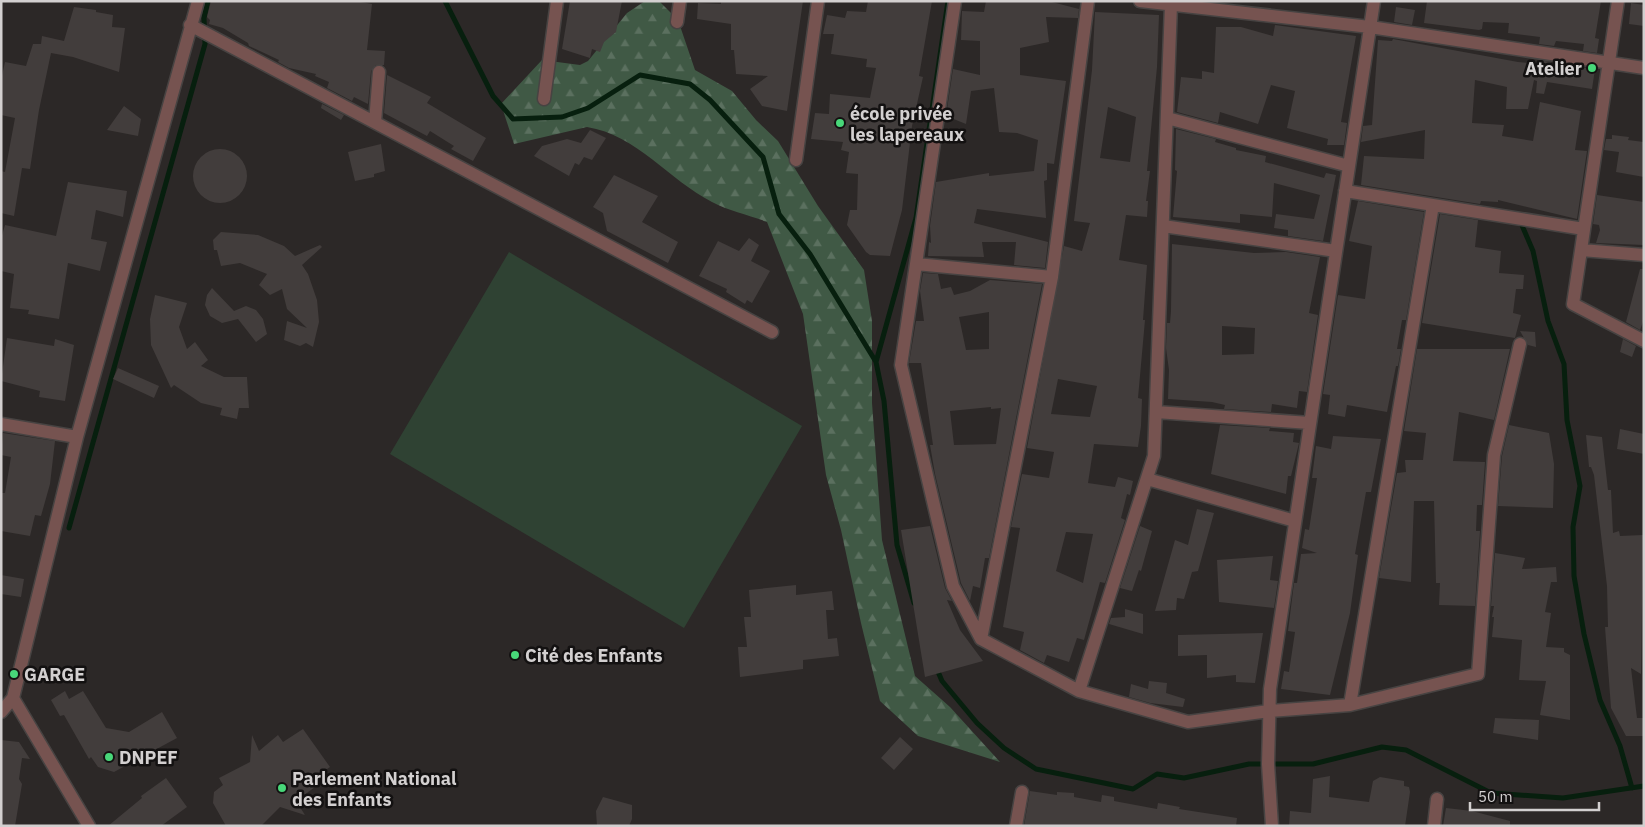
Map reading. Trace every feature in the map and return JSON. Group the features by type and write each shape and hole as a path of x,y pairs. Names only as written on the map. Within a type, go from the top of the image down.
{"street":[{"path":"1,712 13,698 77,437 198,1"},
{"path":"544,99 557,1"},
{"path":"677,22 680,1"},
{"path":"796,160 818,1"},
{"path":"955,1 902,364 917,438 953,586 981,639 1079,691 1128,707 1188,722 1269,711 1350,704 1478,674 1494,455 1520,344"},
{"path":"981,639 1052,276 1088,1"},
{"path":"1140,1 1370,27 1644,68"},
{"path":"1272,826 1268,764 1270,689 1374,1"},
{"path":"1618,1 1573,304 1644,341"},
{"path":"1079,691 1154,456 1171,5"},
{"path":"190,25 772,332"},
{"path":"375,122 379,72"},
{"path":"1167,118 1349,166"},
{"path":"1345,191 1584,229"},
{"path":"1350,704 1433,205"},
{"path":"1163,226 1336,251"},
{"path":"1581,250 1644,256"},
{"path":"916,264 1052,276"},
{"path":"1156,412 1310,423"},
{"path":"1,424 77,437"},
{"path":"1147,479 1295,521"},
{"path":"13,698 89,826"},
{"path":"1016,826 1022,792"},
{"path":"1434,826 1436,799"}],"green space":[{"path":"645,1 659,1 678,20 695,70 732,91 756,120 778,141 818,206 864,270 872,321 872,403 882,540 915,676 950,707 1000,762 918,736 880,701 841,530 826,475 803,314 767,222 712,202 696,193 637,148 605,132 587,127 514,144 501,104 542,60 580,65 588,61 627,13"},
{"path":"509,252 802,426 684,628 390,454"}],"building":[{"path":"211,1 355,1 372,4 367,50 385,51 384,65 376,65 371,71 368,104 354,97 352,101 327,88 329,82 315,76 316,74 289,68 278,62 279,60 249,46 248,43 223,28 209,24 210,20 207,17"},
{"path":"570,1 622,1 616,32 604,42 600,52 592,49 590,58 562,49"},
{"path":"721,1 803,1 787,111 762,106 750,89 768,76 736,74 734,50 731,50 731,24 697,19 698,3 721,4"},
{"path":"868,1 932,1 919,76 923,77 912,126 902,210 890,256 870,255 847,225 850,210 857,210 858,174 846,173 849,152 841,150 843,142 811,139 815,113 829,114 830,94 870,98 876,68 866,67 867,59 831,54 834,34 823,34 827,15 845,18 847,11 866,12"},
{"path":"986,1 1048,1 1079,9 1078,18 1046,17 1049,42 1020,48 1020,75 1066,81 1054,164 1047,163 1047,180 1044,181 1046,218 977,209 974,223 1048,242 1045,268 1014,265 1016,242 982,242 984,257 928,256 929,242 931,243 930,226 936,182 989,173 989,176 1034,171 1038,140 1017,133 999,132 994,88 971,91 966,124 946,116 953,69 980,75 980,41 961,40 962,11 984,12"},
{"path":"1427,1 1601,1 1595,38 1599,39 1597,53 1583,51 1584,44 1556,41 1554,46 1539,44 1540,37 1508,33 1509,23 1483,22 1482,29 1479,30 1424,23"},
{"path":"1631,3 1644,5 1644,26 1629,24"},
{"path":"74,7 113,15 112,27 125,28 119,72 73,57 51,53 39,110 30,169 22,168 14,216 1,213 1,171 5,172 15,118 1,115 1,80 5,62 26,66 33,44 41,44 42,36 64,41"},
{"path":"1396,7 1415,10 1412,25 1394,22"},
{"path":"1095,12 1159,15 1157,67 1147,171 1150,171 1146,201 1148,201 1147,217 1126,215 1119,260 1147,265 1143,320 1145,320 1138,398 1142,399 1138,447 1094,444 1088,483 1115,487 1118,477 1133,481 1130,495 1127,494 1121,518 1125,520 1105,583 1100,582 1084,640 1077,638 1069,662 1047,655 1044,663 1020,650 1024,632 1003,627 1020,528 1011,527 1022,474 1049,478 1054,452 1027,448 1064,246 1082,251 1090,223 1074,221 1092,70","holes":["1108,107 1136,117 1130,162 1100,158","1058,379 1097,386 1090,417 1051,414","1066,532 1093,534 1083,583 1056,571"]},
{"path":"1275,25 1356,36 1341,122 1347,123 1344,145 1327,145 1328,139 1287,128 1295,91 1271,85 1258,124 1220,112 1218,123 1177,112 1181,77 1202,79 1202,71 1214,73 1216,27 1241,27 1273,36"},
{"path":"1393,39 1518,62 1538,64 1538,60 1551,62 1550,66 1579,72 1580,67 1595,69 1592,89 1547,82 1544,94 1536,93 1537,81 1534,80 1528,109 1506,109 1507,87 1475,80 1472,123 1504,125 1502,136 1533,141 1540,102 1581,111 1575,150 1587,151 1577,219 1498,200 1498,202 1481,201 1480,204 1361,185 1364,156 1424,159 1425,130 1361,142 1363,126 1372,125 1378,40 1392,41"},
{"path":"387,75 431,97 427,103 486,138 473,161 451,149 454,146 430,131 427,136 384,113"},
{"path":"322,104 344,115 341,120 321,108"},
{"path":"124,106 141,119 138,136 107,130"},
{"path":"1176,129 1216,139 1215,142 1236,148 1236,150 1266,156 1265,162 1324,178 1326,173 1336,175 1323,241 1288,236 1288,230 1274,228 1276,214 1314,219 1320,195 1274,183 1272,217 1240,214 1240,223 1173,217 1177,171 1175,170"},
{"path":"590,130 606,138 592,160 584,157 579,165 575,163 569,176 534,156 542,146 567,139 581,143"},
{"path":"1612,135 1629,137 1628,140 1644,142 1644,177 1616,172 1619,152 1604,150 1606,139 1612,139"},
{"path":"381,144 385,171 374,174 374,177 355,181 348,152"},
{"path":"220,149 230,151 239,157 245,166 247,176 245,186 239,195 230,201 220,203 210,201 201,195 195,186 193,176 195,166 201,157 210,151"},
{"path":"614,175 658,196 642,222 678,242 668,263 607,231 603,213 593,207"},
{"path":"68,182 127,191 123,217 96,210 91,239 107,242 100,271 68,263 59,319 28,314 29,310 10,308 14,274 1,271 1,239 5,225 56,236"},
{"path":"1597,195 1644,202 1644,245 1596,243 1600,230 1599,225 1593,224"},
{"path":"1358,201 1424,212 1406,320 1402,320 1397,349 1401,349 1398,366 1396,366 1387,412 1347,405 1345,417 1328,414 1330,395 1323,394 1338,295 1365,299 1372,246 1349,241"},
{"path":"1440,214 1478,220 1475,247 1501,251 1499,273 1524,275 1523,289 1516,289 1513,313 1521,315 1515,338 1422,323"},
{"path":"221,232 258,235 284,246 295,256 320,245 322,247 302,265 308,274 317,300 319,322 313,347 306,343 300,346 284,340 287,321 307,328 287,309 282,289 270,295 259,285 267,274 240,263 221,266 217,250 214,250 213,240"},
{"path":"749,238 759,245 751,261 770,271 752,303 747,300 745,304 726,292 727,289 699,276 718,241 739,251"},
{"path":"1172,244 1254,253 1286,252 1320,257 1309,313 1318,315 1307,392 1299,391 1297,408 1272,404 1271,412 1224,409 1225,405 1212,402 1168,399 1169,370 1166,348 1167,323 1170,323","holes":["1222,326 1255,328 1254,354 1222,355"]},
{"path":"1640,269 1644,269 1644,319 1640,330 1626,322"},
{"path":"923,273 938,274 941,289 951,287 954,295 970,291 990,280 1042,284 989,558 985,558 980,588 973,586 970,601 961,583 935,474 930,445 933,445 921,363 909,363 916,321 924,321 920,291","holes":["989,312 989,349 966,350 959,317","991,407 991,409 1001,408 996,444 954,445 950,411"]},
{"path":"212,288 234,311 246,306 256,310 263,319 267,334 256,342 238,319 222,323 210,316 205,305 207,295"},
{"path":"155,295 187,303 179,327 187,349 195,342 208,360 201,366 224,377 247,377 249,408 239,408 237,419 220,415 222,408 201,403 174,385 171,388 151,345 150,319"},
{"path":"1520,331 1535,332 1536,347 1528,345"},
{"path":"7,338 54,346 55,339 74,345 65,401 39,397 40,391 1,381"},
{"path":"1623,339 1636,346 1632,357 1620,352"},
{"path":"1417,349 1510,349 1494,420 1459,412 1453,461 1485,462 1482,505 1477,505 1476,531 1480,531 1475,606 1439,605 1440,583 1436,583 1434,501 1414,501 1411,582 1379,578 1397,473 1406,472 1405,460 1423,460 1426,433 1404,431"},
{"path":"118,368 159,386 154,398 113,379"},
{"path":"1220,425 1270,428 1269,431 1294,433 1293,442 1299,443 1291,476 1288,476 1286,494 1211,474"},
{"path":"1509,425 1549,433 1554,464 1553,508 1498,506 1502,456"},
{"path":"1620,429 1644,434 1644,454 1617,449"},
{"path":"3,433 55,441 50,484 41,516 35,515 30,536 1,531 1,493 5,493 11,457 1,455"},
{"path":"1586,435 1602,437 1608,490 1611,490 1613,533 1619,531 1620,536 1643,535 1641,674 1631,668 1637,718 1643,718 1643,736 1626,736 1611,708 1605,627 1608,627 1607,586 1594,475 1591,467 1589,467"},
{"path":"1333,436 1381,439 1371,492 1366,492 1355,554 1358,555 1350,613 1330,695 1281,689 1284,671 1289,672 1295,632 1288,631 1294,583 1297,583 1301,554 1317,553 1302,548 1305,529 1309,530 1317,478 1312,478 1316,446 1331,449"},
{"path":"1197,509 1214,513 1198,571 1192,572 1184,599 1177,598 1176,610 1155,611 1175,540 1188,545"},
{"path":"930,526 945,588 952,601 947,600 960,630 983,661 925,677 901,530"},
{"path":"1140,526 1152,531 1141,571 1139,570 1132,591 1120,588"},
{"path":"1495,553 1525,558 1522,569 1556,567 1557,582 1551,582 1545,612 1551,613 1546,647 1564,648 1564,652 1570,655 1570,720 1540,715 1546,681 1519,680 1522,640 1492,637 1494,606 1491,606"},
{"path":"1273,556 1270,580 1278,581 1274,608 1219,602 1217,560"},
{"path":"1,575 24,579 21,597 1,594"},
{"path":"796,585 796,595 832,591 834,610 826,610 828,639 837,638 839,656 803,660 803,669 740,677 738,647 747,647 744,617 751,617 749,590"},
{"path":"1125,609 1143,614 1143,634 1109,624 1111,618 1125,617"},
{"path":"1263,633 1255,683 1236,682 1236,675 1207,678 1207,655 1178,656 1178,635"},
{"path":"1149,681 1167,683 1166,693 1185,699 1183,707 1150,703 1129,697 1131,684 1148,689"},
{"path":"65,691 69,699 83,691 106,728 129,732 162,712 177,738 114,772 98,767 91,757 89,759 64,715 60,716 51,700"},
{"path":"1495,718 1539,720 1538,740 1493,733"},
{"path":"303,729 330,767 312,779 315,787 296,801 305,815 280,807 261,826 226,826 213,803 214,792 223,785 219,778 250,762 252,735 259,751 278,735 283,742"},
{"path":"900,737 913,749 894,770 881,758"},
{"path":"1,740 19,742 30,759 22,758 19,779 22,784 15,826 1,826"},
{"path":"1330,776 1329,797 1369,802 1373,781 1380,777 1404,781 1404,786 1409,787 1410,792 1405,826 1289,826 1290,811 1311,813 1313,779"},
{"path":"166,778 187,807 161,826 108,826 142,798 141,796"},
{"path":"1030,791 1057,795 1057,792 1074,793 1074,797 1101,802 1102,795 1114,797 1114,801 1157,809 1158,803 1180,807 1179,809 1237,818 1236,826 1024,826"},
{"path":"603,797 632,805 632,819 629,826 597,826 596,811"},
{"path":"1446,808 1472,811 1510,821 1510,826 1443,826"}],"waterway":[{"path":"69,528 205,44 204,18 208,1"},
{"path":"445,1 493,96 513,119 562,117 588,108 640,75 690,84 710,100 763,157 779,214 810,254 876,362 884,401 897,545 914,603"},
{"path":"876,362 916,218 948,1"},
{"path":"1518,222 1521,223 1533,251 1548,321 1564,364 1567,420 1580,486 1573,527 1574,576 1584,634 1600,700 1620,746 1632,788"},
{"path":"936,667 942,681 977,723 1004,748 1036,769 1133,789 1157,774 1184,778 1249,764 1313,764 1382,747 1406,750 1491,793 1563,798 1644,786"}],"place":[{"name":"Atelier","path":"1592,68"},
{"name":"école privée les lapereaux","path":"840,123"},
{"name":"Cité des Enfants","path":"515,655"},
{"name":"GARGE","path":"14,674"},
{"name":"DNPEF","path":"109,757"},
{"name":"Parlement National des Enfants","path":"282,788"}]}
